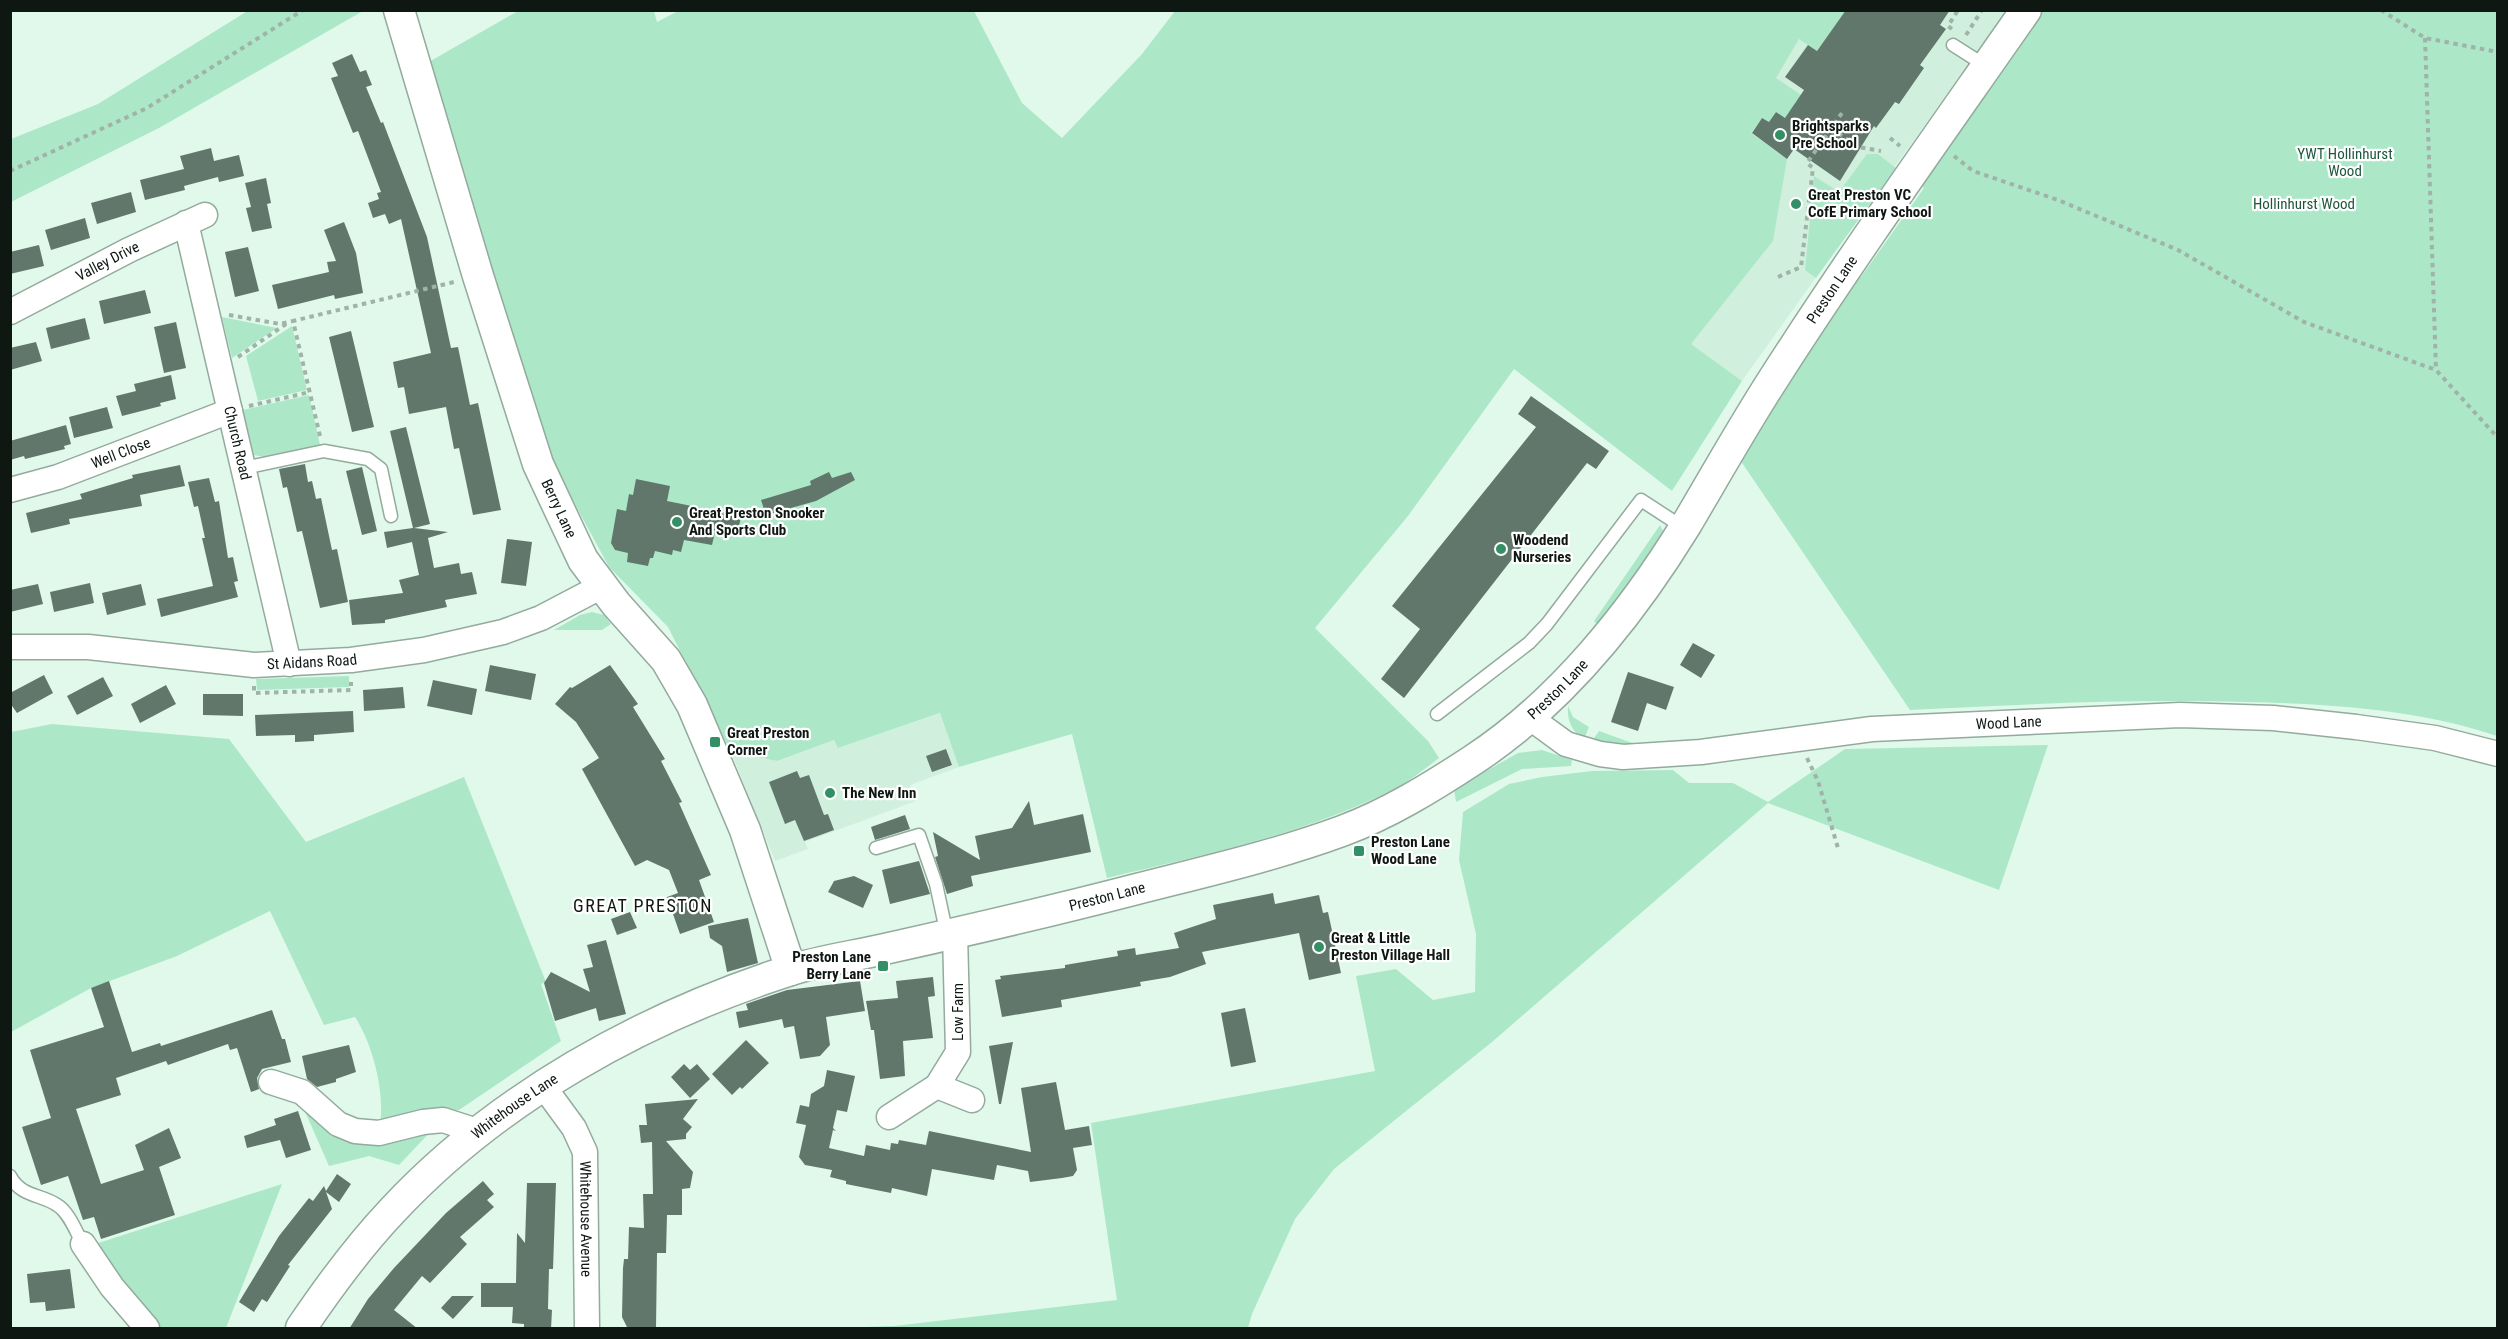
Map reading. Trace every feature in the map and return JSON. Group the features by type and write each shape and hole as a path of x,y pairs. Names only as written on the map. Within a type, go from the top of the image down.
{"street":[{"name":"Berry Lane","path":"399,10 478,276 538,464 583,560 602,586 666,660 692,705 745,830 791,970"},
{"name":"Preston Lane","path":"791,970 951,934 1204,872 1341,831 1373,818 1478,757 1528,717 1563,684 1641,592 1684,528 1770,383 2026,10"},
{"name":"Church Road","path":"196,219 206,311 289,664"},
{"name":"Valley Drive","path":"10,312 196,219"},
{"name":"Well Close","path":"10,490 58,477 230,411"},
{"name":"St Aidans Road","path":"10,647 88,647 221,662 289,664 383,657 464,642 541,618 602,586"},
{"name":"Wood Lane","path":"1528,717 1566,744 1600,754 1623,756 1701,752 1872,729 2180,715 2273,718 2356,727 2435,738 2498,754"},
{"name":"Low Farm","path":"889,1118 937,1086 958,1052 951,934"},
{"name":"Whitehouse Lane","path":"301,1329 356,1252 393,1209 435,1169 480,1132 544,1087 636,1033 694,1005 791,970"},
{"path":"271,1082 302,1092 338,1124 355,1131 379,1133 443,1120 480,1132"},
{"path":"937,1086 972,1100"},
{"name":"Whitehouse Avenue","path":"544,1087 574,1128 585,1152 587,1329"},
{"path":"83,1244 112,1287 147,1329"}],"lane":[{"path":"1959,44 1987,67"},
{"path":"244,468 324,451 368,459 378,464 392,516"},
{"path":"1437,714 1529,643 1547,624 1641,500 1684,528"},
{"path":"876,848 919,835 951,934"},
{"path":"10,1176 14,1184 33,1197 58,1205 83,1244"}],"path":[{"path":"1958,10 1948,26 1959,44 1982,10"},
{"path":"2381,10 2425,39 2498,52"},
{"path":"10,171 147,108 300,11"},
{"path":"2425,39 2436,370"},
{"path":"1778,277 1801,267 1813,168 1807,164 1844,110"},
{"path":"1831,128 1858,147 1881,151"},
{"path":"1934,141 1973,171 2058,200 2178,250 2304,322 2436,370 2498,438"},
{"path":"206,311 280,324 478,276"},
{"path":"220,369 291,322"},
{"path":"291,322 324,451"},
{"path":"230,411 310,392"},
{"path":"1796,738 1818,781 1838,848"}],"shaded area":[{"name":"Great Preston VC CofE Primary School","path":"1618,11 2006,11 1742,381 1691,345"},
{"name":"The New Inn","path":"941,713 959,767 910,785 916,801 805,842 808,849 775,861 731,752 777,761 834,740 838,748"}],"green space":[{"path":"249,10 363,11 159,128 11,202 11,139 98,104"},
{"path":"680,10 974,11 1022,103 1062,138 1142,54 1175,11 1846,11 1817,51 1799,39 1776,78 1801,95 1795,103 1806,133 1776,112 1769,122 1762,118 1751,133 1787,159 1773,241 1691,344 1742,381 1672,491 1514,369 1408,516 1315,628 1428,741 1439,758 1397,788 1322,820 1251,842 1107,878 1072,734 959,767 940,713 838,748 834,740 777,761 731,752 668,627 609,567 552,462 427,63 518,11 654,11 657,22"},
{"name":"Hollinhurst Wood","path":"2039,11 2497,11 2497,736 2405,714 2277,703 2120,702 1910,710 1738,457 1856,275 1861,277 1924,188 1913,183"},
{"path":"1867,154 1878,154 1896,168 1816,278 1805,270 1814,176 1839,192"},
{"path":"222,317 277,328 232,358"},
{"path":"292,326 307,390 258,401 246,356"},
{"path":"309,395 320,445 269,458 254,455 243,410"},
{"path":"1660,525 1666,537 1606,624 1597,624 1594,621"},
{"path":"592,612 604,615 611,624 602,630 554,630 580,615"},
{"path":"349,676 349,687 257,690 256,679"},
{"path":"1568,706 1573,717 1589,727 1584,739 1571,725"},
{"path":"52,724 229,739 306,842 464,777 546,982 541,984 561,1041 459,1110 442,1111 380,1125 379,1084 372,1055 361,1028 355,1017 324,1025 270,911 177,956 91,988 11,1032 11,732"},
{"path":"1599,731 1638,745 1623,747 1592,741"},
{"path":"2048,745 1999,890 1768,803 1492,1042 1334,1169 1295,1219 1252,1314 1248,1328 829,1328 894,1326 1117,1300 1091,1123 1375,1071 1356,976 1396,969 1433,1000 1475,992 1476,934 1459,860 1463,812 1509,784 1542,777 1592,771 1673,770 1689,783 1733,783 1768,802 1845,749"},
{"path":"1542,750 1572,760 1571,766 1522,769 1456,802 1454,789 1518,753"},
{"path":"300,1100 335,1128 433,1129 399,1165 369,1156 329,1166"},
{"path":"282,1184 226,1328 152,1328 92,1245"}],"building":[{"path":"1846,10 1950,10 1940,25 1946,29 1920,65 1924,68 1899,104 1895,102 1876,128 1874,126 1840,181 1794,149 1787,159 1752,133 1762,118 1769,122 1776,112 1785,118 1804,90 1785,77 1808,45 1817,51"},
{"path":"352,54 360,72 366,70 372,85 366,87 381,123 383,122 427,237 451,348 458,347 470,405 478,403 501,510 473,515 459,448 454,449 446,407 409,414 404,387 398,388 393,362 431,353 401,219 389,224 385,214 373,218 368,203 379,199 377,193 381,192 358,131 353,133 331,78 338,76 332,63"},
{"path":"211,148 214,161 239,155 244,176 219,182 218,177 184,186 185,190 145,200 140,180 184,169 180,156"},
{"path":"266,178 271,203 267,204 272,228 252,232 246,208 251,207 245,183"},
{"path":"131,192 136,212 97,224 91,203"},
{"path":"85,218 90,238 51,250 45,230"},
{"path":"344,222 356,253 363,293 335,299 334,295 278,309 272,285 329,272 327,262 336,261 324,230"},
{"path":"39,245 44,266 10,274 10,252"},
{"path":"248,247 259,291 235,297 225,252"},
{"path":"145,290 151,313 104,324 99,301"},
{"path":"85,318 90,339 51,349 46,328"},
{"path":"176,322 186,368 164,373 154,327"},
{"path":"351,331 374,427 352,432 329,337"},
{"path":"36,342 42,361 10,370 10,348"},
{"path":"171,375 176,399 160,403 161,406 122,416 116,396 136,391 134,384"},
{"path":"1531,396 1609,451 1596,469 1587,463 1404,698 1381,679 1420,629 1392,606 1536,427 1518,414"},
{"path":"107,407 113,428 74,438 69,417"},
{"path":"66,425 71,444 64,446 65,449 25,459 24,456 10,460 10,441"},
{"path":"406,427 430,524 414,528 448,532 428,538 434,568 459,563 461,574 472,572 477,594 445,600 447,607 385,620 385,623 352,625 349,600 403,593 399,580 419,575 412,542 387,548 384,532 413,528 390,431"},
{"path":"305,464 308,482 312,481 316,499 321,498 332,550 337,549 348,602 320,608 302,531 297,532 287,487 283,488 279,469"},
{"path":"180,465 185,486 140,495 142,506 69,519 70,524 31,533 26,513 82,499 80,494 133,478 132,475"},
{"path":"362,467 377,531 362,535 346,471"},
{"path":"829,472 832,478 851,472 855,480 816,501 766,515 761,500 811,485 810,481"},
{"path":"209,478 215,502 219,501 228,558 233,557 238,581 234,582 238,597 161,617 157,599 213,586 202,538 205,538 198,506 194,507 188,482"},
{"name":"Great Preston Snooker And Sports Club","path":"636,479 670,486 667,501 741,516 738,532 716,528 712,545 684,540 681,552 673,550 672,555 655,551 648,566 627,562 628,553 615,550 611,543 617,509 626,511 629,494 633,495"},
{"path":"507,539 532,542 526,586 501,583"},
{"path":"90,583 94,603 54,612 50,592"},
{"path":"38,584 43,604 10,612 10,590"},
{"path":"141,584 146,605 107,615 102,593"},
{"path":"1693,643 1715,655 1701,678 1680,665"},
{"path":"490,665 536,674 531,700 485,691"},
{"path":"610,665 638,704 633,707 665,759 661,761 682,802 679,803 711,875 699,880 714,922 680,934 667,897 678,893 669,870 647,860 635,866 582,769 599,758 576,722 555,704 570,687 572,688"},
{"path":"1628,672 1674,687 1666,710 1647,703 1638,731 1611,722"},
{"path":"44,675 53,693 17,713 10,703 10,693"},
{"path":"103,677 113,696 77,715 67,696"},
{"path":"433,680 477,689 472,715 427,706"},
{"path":"166,685 176,704 140,723 131,704"},
{"path":"403,687 405,708 364,711 363,690"},
{"path":"203,694 243,694 243,716 203,715"},
{"path":"353,711 354,732 314,735 314,741 295,742 295,735 256,736 255,715"},
{"path":"946,749 952,765 932,772 926,756"},
{"path":"797,771 800,778 809,775 824,815 828,814 834,830 804,841 795,820 785,824 769,782"},
{"path":"1029,801 1034,825 1083,814 1091,852 971,876 973,886 947,894 935,857 938,856 933,832 980,860 975,836 1012,828"},
{"path":"905,815 910,829 875,840 871,827"},
{"path":"919,861 930,894 890,904 882,870"},
{"path":"854,876 873,885 863,908 828,892 834,881"},
{"path":"1273,893 1275,904 1319,895 1323,913 1328,912 1341,973 1309,980 1299,933 1202,952 1206,964 1170,977 1140,982 1141,986 1061,1000 1062,1007 1002,1017 995,980 1001,979 1000,976 1065,968 1065,965 1118,956 1117,951 1135,948 1136,955 1179,948 1174,933 1216,919 1213,905"},
{"path":"630,912 637,928 617,935 611,919"},
{"path":"748,918 758,963 727,972 722,946 710,938 708,926"},
{"path":"606,940 626,1014 599,1021 596,1008 555,1021 544,983 551,972 590,992 583,969 593,967 587,945"},
{"path":"933,977 935,996 928,997 933,1038 903,1041 905,1076 880,1079 874,1030 871,1030 866,1001 898,998 896,981"},
{"path":"109,981 132,1052 160,1043 161,1046 272,1010 282,1039 285,1039 291,1062 262,1069 257,1078 259,1089 251,1092 237,1048 230,1050 228,1044 168,1065 166,1061 116,1078 121,1095 76,1109 101,1184 144,1170 135,1145 169,1128 181,1158 159,1167 175,1215 101,1239 94,1217 83,1220 68,1176 41,1185 22,1127 51,1118 30,1050 104,1027 91,988"},
{"path":"860,981 865,1011 826,1017 830,1045 820,1056 800,1059 794,1026 784,1028 782,1019 739,1028 736,1012 748,1010 746,1004 787,990"},
{"path":"1245,1008 1256,1062 1231,1067 1221,1013"},
{"path":"746,1040 769,1063 742,1089 740,1087 732,1095 712,1074"},
{"path":"1013,1042 1001,1104 999,1104 989,1046"},
{"path":"349,1045 356,1072 336,1079 336,1082 317,1087 307,1079 302,1056"},
{"path":"684,1064 690,1070 697,1064 710,1079 690,1098 671,1077"},
{"path":"827,1070 855,1076 847,1112 837,1110 833,1128 836,1131 833,1130 829,1148 864,1156 866,1145 890,1150 891,1143 898,1144 899,1140 926,1145 929,1131 1031,1152 1021,1088 1056,1082 1065,1130 1089,1126 1092,1145 1073,1148 1077,1170 1073,1176 1062,1178 1030,1182 1028,1171 997,1165 994,1180 932,1169 927,1196 892,1188 891,1193 846,1184 846,1181 830,1177 832,1170 805,1165 799,1157 806,1125 796,1123 800,1105 809,1107 811,1094 824,1086"},
{"path":"698,1099 683,1119 692,1127 686,1134 686,1139 666,1141 693,1172 690,1188 682,1189 682,1215 667,1215 666,1253 657,1253 656,1329 628,1329 622,1317 623,1268 624,1259 628,1259 629,1227 644,1228 643,1194 653,1194 652,1142 641,1143 639,1125 647,1125 645,1104"},
{"path":"298,1111 311,1150 286,1158 280,1140 247,1148 244,1136 276,1125 274,1119"},
{"path":"337,1174 351,1184 339,1202 326,1192 332,1209 288,1265 290,1266 267,1302 262,1299 254,1312 239,1302 279,1236 309,1198 313,1201 324,1186 326,1191"},
{"path":"483,1181 494,1194 487,1200 494,1207 460,1237 467,1244 430,1283 422,1276 394,1310 418,1329 349,1329 368,1299 394,1268 446,1213"},
{"path":"527,1183 556,1183 553,1269 549,1269 548,1309 552,1310 551,1329 524,1329 524,1324 512,1323 513,1307 481,1307 481,1283 516,1283 517,1233 525,1243"},
{"path":"70,1269 75,1308 46,1311 45,1302 30,1303 27,1274"},
{"path":"452,1296 474,1296 453,1319 441,1308"}],"place":[{"name":"Brightsparks Pre School","path":"1780,135"},
{"name":"Great Preston VC CofE Primary School","path":"1796,204"},
{"name":"Great Preston Snooker And Sports Club","path":"677,522"},
{"name":"Woodend Nurseries","path":"1501,549"},
{"name":"Great Preston Corner","path":"715,742"},
{"name":"The New Inn","path":"830,793"},
{"name":"Preston Lane Wood Lane","path":"1359,851"},
{"name":"Great & Little Preston Village Hall","path":"1319,947"},
{"name":"Preston Lane Berry Lane","path":"883,966"}],"district":[{"name":"GREAT PRESTON","path":"643,905"}],"park label":[{"name":"YWT Hollinhurst Wood","path":"2345,162"}]}
